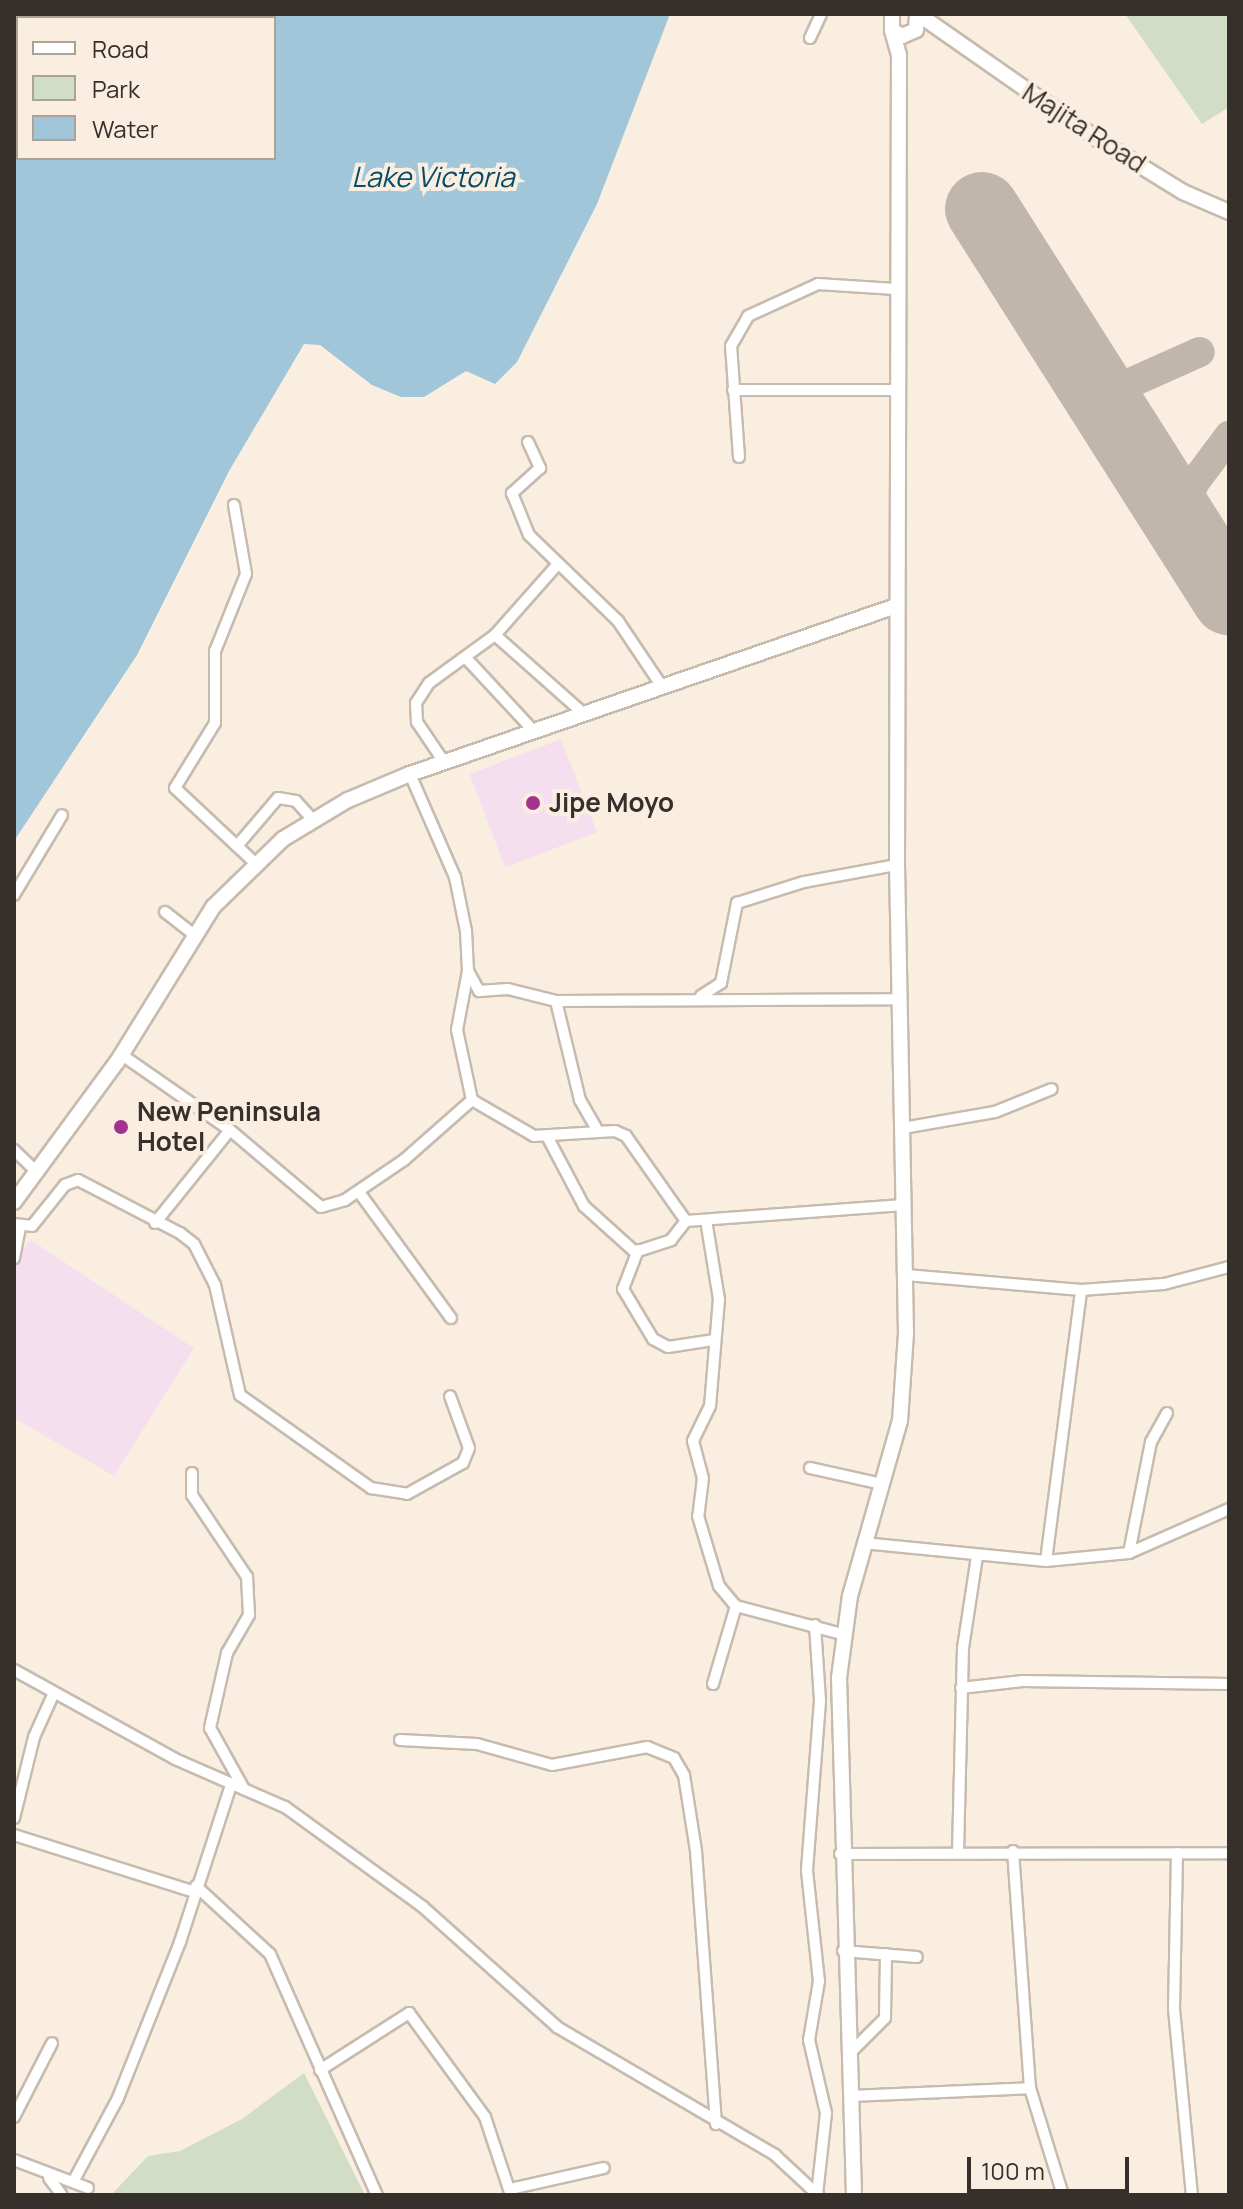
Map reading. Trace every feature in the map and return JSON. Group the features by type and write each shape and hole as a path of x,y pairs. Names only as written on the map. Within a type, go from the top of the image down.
{"main road":[{"path":"899,55 912,33 917,14"},
{"name":"Majita Road","path":"917,14 943,35 1183,192 1229,212"},
{"path":"891,19 912,33 943,35"},
{"path":"854,2195 840,1854 842,1634 863,1543 901,1413 906,1275 897,865 898,390 895,289 899,55 891,19"},
{"path":"14,1202 122,1055 194,935 254,862 313,820 410,774 532,729 896,606"}],"street":[{"path":"810,38 821,14"},
{"path":"739,457 733,390 735,332 769,303 818,284 895,289"},
{"path":"733,390 898,390"},
{"path":"528,442 540,468 512,493 529,535 618,621 661,685"},
{"path":"234,505 246,574 215,651 215,723 175,788 254,862"},
{"path":"444,762 417,722 416,703 429,683 495,635 557,565"},
{"path":"495,635 583,713"},
{"path":"466,658 532,729"},
{"path":"410,774 455,877 468,971 457,1030 472,1100 520,1130 548,1138 615,1131 632,1142 686,1221"},
{"path":"237,846 278,798 296,801 313,820"},
{"path":"14,895 62,815"},
{"path":"691,999 719,987 737,903 804,882 897,865"},
{"path":"165,912 194,935"},
{"path":"468,971 479,991 508,989 556,1001 898,999"},
{"path":"556,1001 580,1100 598,1131"},
{"path":"122,1055 230,1130 312,1204 331,1208 359,1192 472,1100"},
{"path":"903,1128 995,1112 1052,1089"},
{"path":"155,1223 230,1130"},
{"path":"548,1138 584,1206 604,1228 638,1250 671,1240 686,1221 903,1205"},
{"path":"14,1150 37,1172"},
{"path":"14,1258 17,1226 32,1226 65,1185 78,1180 155,1223 180,1233 202,1257 215,1285 240,1395 371,1488 407,1494 463,1463 469,1448 450,1396"},
{"path":"359,1192 451,1318"},
{"path":"706,1220 719,1299 710,1406 693,1432 703,1478 698,1516 719,1586 736,1606 842,1634"},
{"path":"638,1250 623,1289 653,1339 668,1347 714,1340"},
{"path":"906,1275 1081,1290 1164,1284 1229,1267"},
{"path":"1046,1561 1081,1290"},
{"path":"1129,1553 1151,1442 1167,1413"},
{"path":"810,1468 882,1484"},
{"path":"192,1473 191,1493 247,1577 249,1615 227,1653 210,1728 244,1789"},
{"path":"863,1543 1046,1561 1129,1553 1229,1509"},
{"path":"958,1852 961,1688 977,1556"},
{"path":"713,1684 736,1606"},
{"path":"815,1625 820,1701 807,1871 819,1981 809,2040 826,2113 817,2194"},
{"path":"14,1670 53,1695 231,1785 285,1807 369,1864 586,2048 775,2155 817,2194"},
{"path":"961,1688 1023,1681 1229,1684"},
{"path":"14,1818 34,1737 53,1695"},
{"path":"400,1740 477,1744 552,1765 647,1747 674,1758 684,1775 696,1851 716,2124"},
{"path":"73,2182 112,2111 196,1889 231,1785"},
{"path":"14,1835 196,1889 270,1954 377,2195"},
{"path":"840,1854 1013,1851 1229,1853"},
{"path":"1013,1851 1030,2088 1063,2195"},
{"path":"1177,1853 1174,2009 1192,2195"},
{"path":"843,1951 917,1957"},
{"path":"848,2055 885,2018 886,1954"},
{"path":"320,2070 409,2013 485,2117 511,2192 604,2168"},
{"path":"14,2117 52,2043"},
{"path":"850,2096 1030,2088"},
{"path":"14,2160 49,2178 88,2188"},
{"path":"49,2178 62,2195"}],"shaded area":[{"name":"Jipe Moyo","path":"561,739 597,832 505,867 470,774"},
{"path":"31,1240 194,1348 114,1476 14,1418 14,1258"}],"green space":[{"path":"1125,14 1229,14 1229,107 1202,124"},
{"path":"304,2073 365,2195 111,2195 148,2156 180,2151 242,2119"}],"water":[{"name":"Lake Victoria","path":"14,14 670,14 597,204 517,362 495,384 466,371 424,397 401,397 372,385 320,345 304,344 229,471 137,655 14,841"}],"taxiway":[{"path":"1101,396 1200,352"},
{"path":"1181,522 1194,483 1229,436"}],"runway":[{"path":"982,209 1229,598"}],"place":[{"name":"Jipe Moyo","path":"533,803"},
{"name":"New Peninsula Hotel","path":"121,1127"}]}
